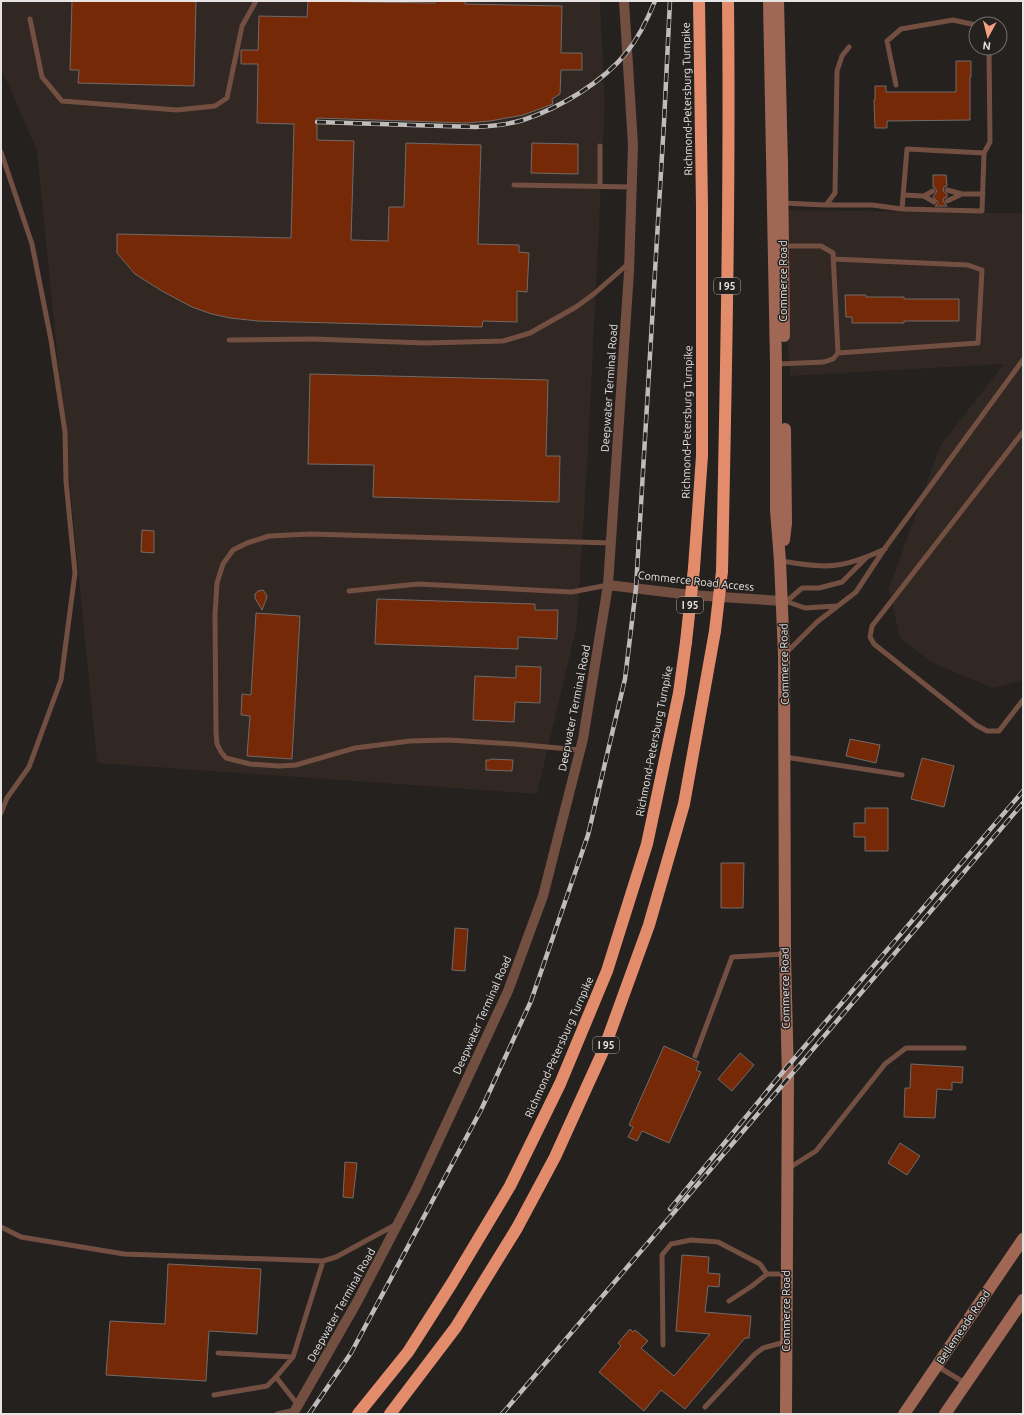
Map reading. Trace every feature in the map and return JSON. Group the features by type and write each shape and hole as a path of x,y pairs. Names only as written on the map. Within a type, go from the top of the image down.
{"highway":[{"name":"Richmond-Petersburg Turnpike","path":"358,1414 408,1352 460,1270 510,1186 560,1084 607,972 647,844 679,693 694,568 702,456 702,208 699,1"},
{"name":"I 95","path":"390,1414 456,1327 517,1228 555,1157 604,1049 649,925 684,804 716,631 722,571 726,358 729,61 728,1"}],"main road":[{"name":"Commerce Road","path":"769,1 778,203"},
{"name":"Commerce Road","path":"778,1 778,246 780,364 776,510 784,601 785,954 788,1078 785,1357 786,1414"},
{"name":"Bellemeade Road","path":"904,1414 1023,1239"},
{"path":"945,1414 1023,1300"}],"street":[{"name":"Deepwater Terminal Road","path":"296,1410 357,1302 416,1189 508,991 544,896 580,750 608,585 629,262 633,145 624,1"},
{"name":"Commerce Road Access","path":"608,585 691,595 784,601"}],"lane":[{"path":"30,19 42,77 62,101 178,110 215,106 227,98 242,26 256,1"},
{"path":"896,85 887,41 901,29 952,20 968,23"},
{"path":"826,205 835,193 837,71 842,56 849,47"},
{"path":"778,203 872,205 902,209 982,211 984,153 990,142 989,56"},
{"path":"600,146 600,186"},
{"path":"902,209 907,149 984,153"},
{"path":"1,152 32,244 51,340 65,432 66,481 75,573 61,680 29,767 7,798 1,813"},
{"path":"514,185 632,187"},
{"path":"947,190 962,194 983,194"},
{"path":"924,196 933,191"},
{"path":"947,201 962,194"},
{"path":"903,195 924,196 934,202"},
{"path":"778,246 821,246 833,253 838,353 833,359 824,362 780,364"},
{"path":"833,259 968,265 982,270 978,343 838,353"},
{"path":"230,340 313,339 425,343 503,341 530,333 576,307 595,293 629,262"},
{"path":"784,655 817,622 856,592 886,548 1023,360"},
{"path":"1023,432 872,626 870,637 874,644 976,725 988,731 999,731 1023,700"},
{"path":"580,750 448,740 410,741 355,748 296,765 280,766 250,764 226,758 217,744 216,732 215,615 217,583 223,564 233,550 247,543 269,536 311,534 611,543"},
{"path":"780,561 818,566 837,565 868,557 886,548"},
{"path":"784,601 802,588 819,588 842,582 868,557"},
{"path":"349,592 418,584 572,592 608,585"},
{"path":"784,601 805,608 837,606"},
{"path":"785,758 902,775"},
{"path":"695,1056 732,957 785,954"},
{"path":"787,1170 816,1152 884,1064 906,1048 964,1048"},
{"path":"1,1226 21,1237 124,1254 323,1261 336,1257 398,1224"},
{"path":"663,1345 662,1254 671,1244 692,1240 718,1242 760,1264 767,1274"},
{"path":"214,1394 267,1386 276,1378 293,1357 323,1261"},
{"path":"729,1301 767,1274 786,1274"},
{"path":"706,1407 755,1354 763,1348 786,1342"},
{"path":"218,1353 293,1357"},
{"path":"937,1366 966,1383"},
{"path":"276,1378 296,1410 277,1414"}],"shaded area":[{"path":"1,1 600,1 605,104 588,450 577,625 537,794 97,763 37,151 1,68"},
{"path":"786,210 1023,213 1023,680 993,688 933,663 900,638 889,589 940,446 1004,364 790,376 783,272"}],"building":[{"path":"72,1 196,1 194,86 78,83 79,70 70,70"},
{"path":"308,1 435,3 435,1 465,1 465,4 562,6 561,53 582,53 582,70 561,70 560,94 552,99 553,104 523,115 490,121 466,123 317,118 317,140 354,141 351,240 388,241 389,207 404,207 406,143 481,145 478,244 519,245 519,252 529,253 527,292 517,291 517,322 483,321 482,327 258,321 230,318 192,307 162,291 135,274 117,253 117,234 291,238 294,124 257,123 258,64 241,64 241,50 258,50 259,16 307,17"},
{"path":"956,61 971,61 970,120 887,121 887,128 875,128 875,86 886,86 886,92 956,92"},
{"path":"532,143 578,144 578,174 531,173"},
{"path":"933,175 946,175 947,186 944,187 943,191 947,194 947,197 944,198 943,201 947,206 935,206 938,202 933,197 937,191 933,187"},
{"path":"845,295 866,295 866,297 904,297 904,299 959,299 959,321 852,323 852,317 846,317"},
{"path":"310,374 548,380 546,456 560,456 559,502 373,497 374,465 308,464"},
{"path":"142,530 154,531 154,553 141,552"},
{"path":"263,590 267,597 262,610 255,598 255,594 258,591"},
{"path":"377,599 535,604 535,610 558,610 557,639 518,637 518,649 375,644"},
{"path":"256,613 300,616 292,759 247,756 250,716 241,715 242,694 251,695"},
{"path":"516,666 541,667 540,703 515,702 514,722 473,720 475,676 516,678"},
{"path":"850,739 880,745 876,763 846,756"},
{"path":"922,758 954,766 944,807 911,799"},
{"path":"486,760 513,760 512,771 486,770"},
{"path":"865,808 888,808 888,851 865,851 865,837 854,837 854,823 865,823"},
{"path":"721,863 744,863 743,908 721,908"},
{"path":"455,928 468,929 465,971 452,970"},
{"path":"664,1046 699,1062 696,1070 701,1072 669,1143 642,1131 637,1141 628,1137 633,1127 629,1125"},
{"path":"740,1053 754,1065 732,1091 718,1079"},
{"path":"911,1064 963,1067 962,1083 952,1082 952,1090 937,1089 935,1118 904,1117 905,1088 910,1088"},
{"path":"900,1143 920,1156 907,1175 888,1163"},
{"path":"345,1162 357,1163 353,1198 343,1197"},
{"path":"682,1255 709,1257 708,1273 720,1274 719,1287 708,1286 705,1312 751,1316 749,1338 745,1338 685,1409 661,1390 644,1411 599,1372 621,1346 618,1343 630,1329 633,1332 635,1330 648,1341 641,1348 674,1376 710,1334 676,1331"},
{"path":"168,1264 261,1269 257,1334 209,1331 206,1381 106,1375 110,1321 165,1324"}],"railway":[{"path":"317,122 475,127 517,122 537,115 580,93 606,74 627,52 643,27 655,1"},
{"path":"309,1414 351,1353 481,1110 531,1001 588,835 625,679 636,588 670,1"},
{"path":"670,1209 787,1067 1023,791"},
{"path":"502,1414 1023,803"}]}
